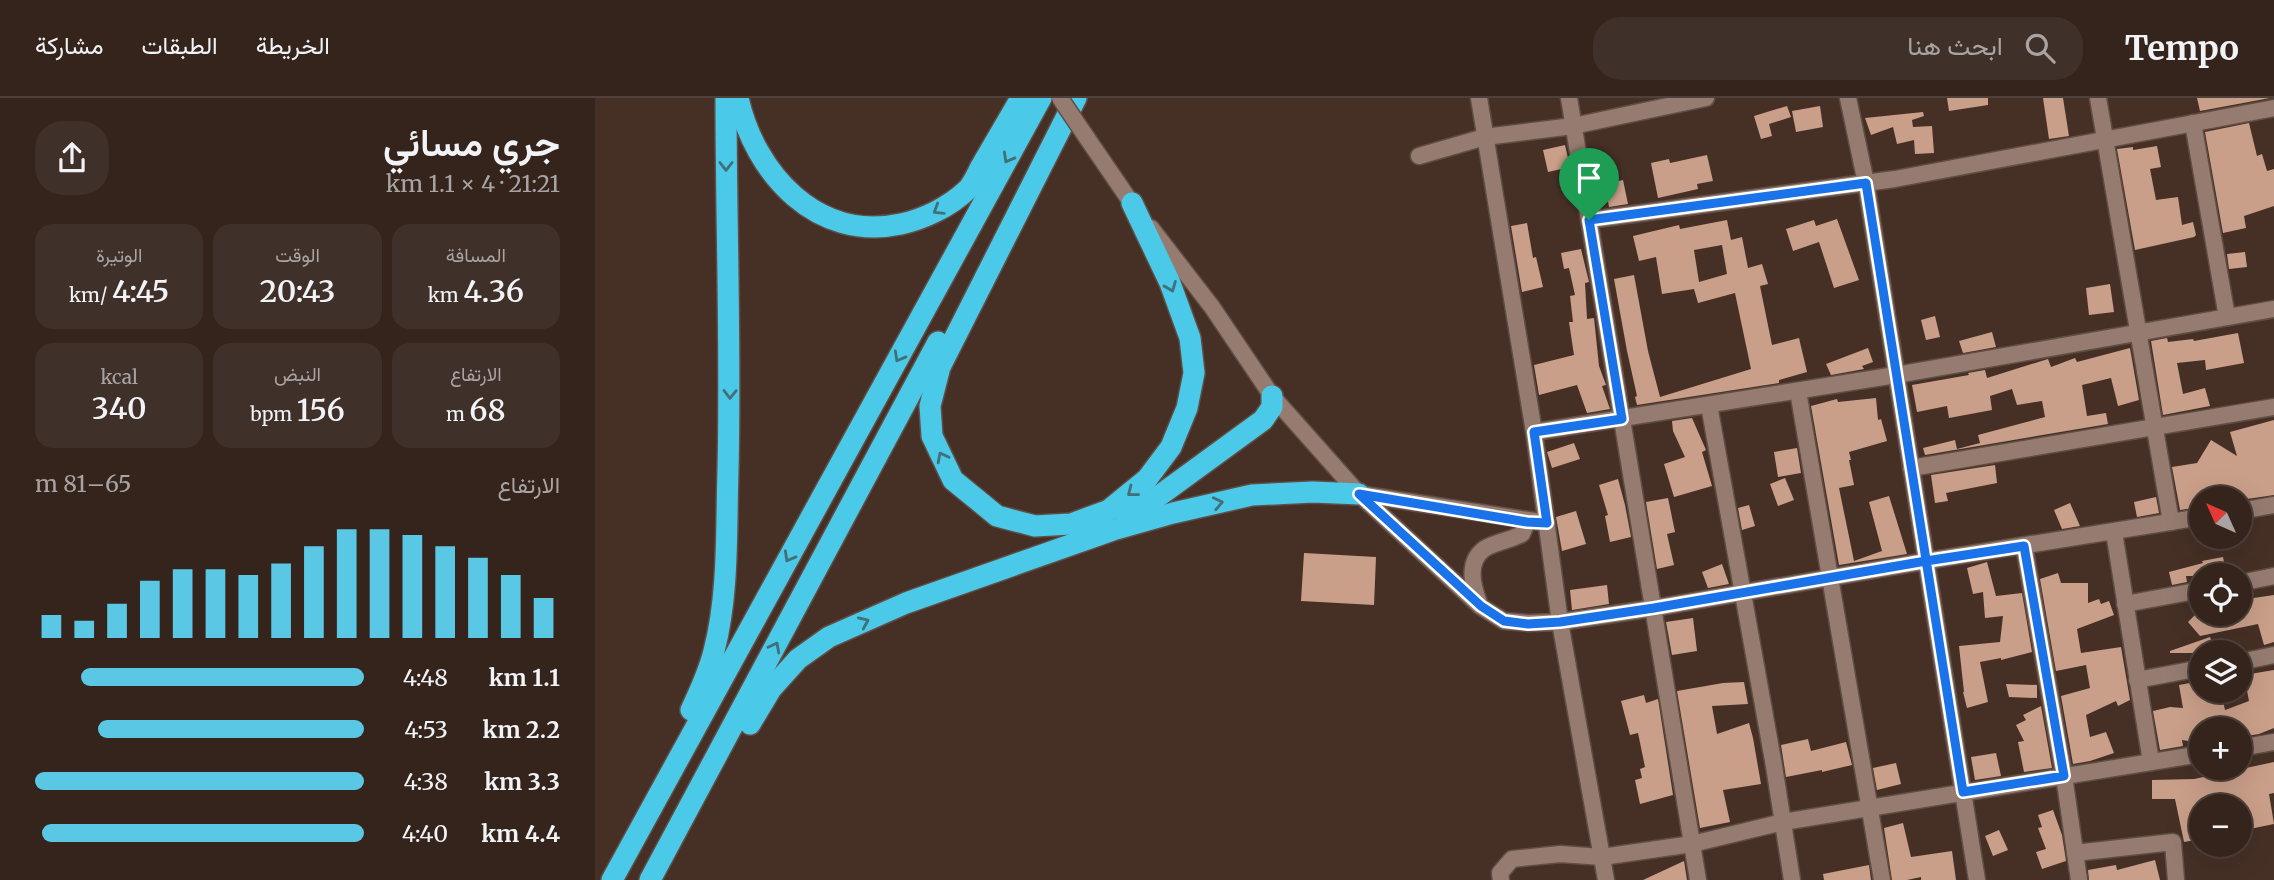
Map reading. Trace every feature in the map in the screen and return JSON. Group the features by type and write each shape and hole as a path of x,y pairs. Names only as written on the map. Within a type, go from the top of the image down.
{"highway":[{"path":"642,826 654,780 702,685 714,651 720,619 725,563 730,384 726,98"},
{"path":"738,98 742,115 759,154 785,188 812,210 846,225 886,227 923,219 968,189 1021,98"},
{"path":"612,880 1041,98"},
{"path":"1074,98 940,367 930,406 932,436 953,480 997,516 1035,526 1071,524 1109,510 1147,479 1171,447 1187,408 1194,373 1190,338 1170,283 1132,203"},
{"path":"650,880 912,390 1074,98"},
{"path":"1113,530 1263,420 1272,407 1272,396"},
{"path":"659,880 771,689 798,659 829,637 906,603 1113,530 1173,513 1252,495 1313,492 1359,494"}],"street":[{"path":"1060,98 1132,203 1212,307 1272,396 1359,494 1481,606 1504,621 1528,624 1560,622 2189,519"},
{"path":"1479,98 1534,432 1560,622 1606,880"},
{"path":"1569,98 1698,880"},
{"path":"1419,156 1486,137 1573,126 1706,98"},
{"path":"1848,98 1866,183 1977,880"},
{"path":"2098,98 2171,522"},
{"path":"1589,220 1895,179 2274,108"},
{"path":"2193,123 2227,317"},
{"path":"1534,432 1896,375 2274,309"},
{"path":"1798,391 1882,880"},
{"path":"1709,405 1791,880"},
{"path":"1911,468 2274,407"},
{"path":"1359,494 1547,523"},
{"path":"2252,509 2274,505"},
{"path":"1481,606 1472,585 1472,572 1477,558 1485,549 1523,534 1527,522"},
{"path":"2114,532 2151,762"},
{"path":"2024,546 2079,880"},
{"path":"2252,581 2274,576"},
{"path":"2125,604 2189,592"},
{"path":"2252,660 2274,655"},
{"path":"2137,680 2189,670"},
{"path":"2252,746 2274,742"},
{"path":"1501,880 1500,873 1511,859 1560,854 1602,857 1692,844 1783,822 2189,756"},
{"path":"2075,853 2173,842 2176,880"}],"building":[{"path":"1947,98 1988,98 1988,105 1949,111"},
{"path":"2043,98 2063,98 2069,136 2049,139"},
{"path":"2197,98 2270,98 2200,111"},
{"path":"1787,106 1791,117 1769,124 1772,136 1761,139 1754,116"},
{"path":"1820,106 1823,127 1796,132 1792,111"},
{"path":"1923,112 1924,116 1912,120 1913,127 1932,126 1934,153 1915,154 1914,140 1897,144 1893,127 1871,135 1865,118"},
{"path":"2249,123 2257,156 2262,154 2267,171 2274,169 2274,206 2244,216 2246,228 2223,233 2205,132"},
{"path":"1565,145 1570,167 1548,172 1543,150"},
{"path":"2157,146 2161,167 2150,169 2156,200 2178,197 2182,225 2193,222 2196,235 2135,250 2117,149 2133,147 2133,150"},
{"path":"1707,155 1713,181 1697,184 1698,189 1658,198 1651,163 1669,159 1670,163"},
{"path":"1623,180 1628,204 1609,207 1605,184"},
{"path":"1837,219 1859,280 1834,288 1819,242 1793,251 1786,229 1814,220 1816,226"},
{"path":"1727,220 1731,240 1742,237 1748,268 1762,264 1768,284 1760,286 1772,345 1799,338 1807,372 1779,380 1779,383 1637,405 1614,279 1634,275 1648,351 1660,397 1751,369 1735,293 1698,303 1694,289 1662,294 1656,257 1639,261 1633,236 1679,225 1680,229","holes":["1722,245 1727,274 1699,282 1694,250"]},
{"path":"1527,223 1533,258 1536,257 1543,287 1522,292 1511,226"},
{"path":"1581,249 1589,282 1585,283 1587,319 1594,318 1599,366 1606,385 1602,386 1610,409 1587,413 1577,385 1539,395 1534,365 1574,355 1569,322 1573,322 1570,296 1575,295 1569,268 1564,269 1561,253"},
{"path":"2245,252 2247,267 2229,269 2227,254"},
{"path":"2110,284 2114,312 2089,315 2086,288"},
{"path":"1935,316 1940,337 1926,340 1921,320"},
{"path":"1992,332 1996,347 1963,353 1959,341"},
{"path":"2238,333 2244,363 2206,370 2205,360 2177,363 2183,394 2205,388 2210,406 2163,415 2151,341 2167,338 2168,342 2194,341"},
{"path":"1868,348 1873,362 1862,366 1864,369 1831,375 1826,364"},
{"path":"2130,348 2139,400 2118,406 2111,378 2082,385 2087,416 2106,413 2108,424 1925,455 1923,448 1955,440 1957,449 1980,443 1978,435 2045,417 2042,401 2017,405 2012,389 1990,396 1992,410 1949,418 1947,406 1917,412 1912,385 1985,370 1987,378 2048,359 2051,367 2075,358 2077,362"},
{"path":"1876,398 1878,420 1881,419 1887,441 1849,452 1854,485 1839,488 1854,561 1882,551 1869,502 1889,496 1907,554 1839,565 1811,406 1837,399 1838,402"},
{"path":"1692,418 1706,450 1702,452 1712,486 1674,497 1664,464 1685,457 1673,431 1672,421"},
{"path":"2274,420 2274,495 2252,498 2252,486 2189,486 2189,509 2180,510 2172,467 2197,463 2211,440 2237,456 2230,432"},
{"path":"1574,443 1580,459 1552,468 1547,452"},
{"path":"1797,448 1801,473 1778,477 1774,452"},
{"path":"1995,465 1997,483 1946,493 1948,501 1935,503 1931,475"},
{"path":"1785,478 1794,500 1778,506 1770,484"},
{"path":"1618,479 1631,537 1610,542 1605,516 1608,515 1599,485"},
{"path":"2156,497 2159,513 2137,517 2134,502"},
{"path":"1668,498 1675,532 1667,534 1674,565 1657,569 1646,502"},
{"path":"2070,503 2080,526 2062,529 2054,510"},
{"path":"1749,505 1755,526 1742,530 1738,508"},
{"path":"1576,511 1586,544 1562,551 1556,517"},
{"path":"1304,553 1376,557 1374,605 1301,601"},
{"path":"2223,557 2224,563 2203,563 2202,561"},
{"path":"1987,562 1996,596 2022,593 2032,652 1980,662 1988,702 1967,708 1959,646 2000,642 2003,616 1985,618 1983,592 1973,594 1967,568"},
{"path":"1722,564 1729,584 1708,588 1702,572"},
{"path":"2189,567 2187,582 2172,585 2169,572"},
{"path":"2058,573 2061,583 2088,583 2088,603 2099,599 2101,604 2109,601 2114,615 2077,629 2081,653 2121,647 2130,700 2118,706 2116,701 2086,715 2090,737 2106,732 2114,753 2073,764 2061,696 2090,688 2086,665 2056,671 2040,579"},
{"path":"1607,585 1609,604 1572,610 1570,590"},
{"path":"2274,595 2274,642 2264,645 2258,624 2252,625 2252,598"},
{"path":"1693,618 1697,651 1672,655 1666,622"},
{"path":"2191,626 2248,626 2200,636"},
{"path":"2189,644 2189,653 2170,651"},
{"path":"2274,670 2274,728 2252,735 2252,717 2189,717 2189,741 2182,740 2183,746 2160,750 2153,711 2170,707 2183,708 2179,685 2189,683 2189,703 2224,703 2225,710 2252,703 2252,674"},
{"path":"1744,682 1748,704 1712,706 1717,734 1749,723 1761,784 1723,790 1730,822 1700,828 1677,691"},
{"path":"2006,684 2037,685 2037,698 2009,697"},
{"path":"1644,695 1646,703 1658,699 1673,795 1640,804 1635,780 1642,778 1640,769 1645,767 1638,733 1630,735 1621,701"},
{"path":"2041,706 2052,768 2024,772 2018,742 2024,741 2016,725 2026,720 2023,715"},
{"path":"1808,739 1811,751 1846,742 1852,765 1786,777 1781,745"},
{"path":"1996,753 2001,776 1975,780 1971,757"},
{"path":"2274,762 2274,793 2269,794 2274,824 2252,829 2252,794 2189,794 2189,841 2184,842 2175,799 2152,799 2152,780 2252,780 2252,767"},
{"path":"1896,763 1901,784 1877,790 1873,768"},
{"path":"2053,810 2062,835 2066,861 2042,869 2036,852 2046,849 2038,828 2042,827 2038,815"},
{"path":"1903,823 1911,857 1952,851 1956,880 1921,880 1921,877 1892,880 1884,828"},
{"path":"1999,830 2008,850 1993,856 1985,836"},
{"path":"2155,860 2160,880 2089,880 2088,870 2116,865 2117,870"},
{"path":"1684,861 1687,880 1643,880"},
{"path":"1869,865 1871,880 1824,880 1823,874"}],"route":[{"path":"1589,220 1622,419 1534,432 1547,523 1359,494 1481,606 1504,621 1528,624 1654,608 1926,561 2024,546 2064,776 1963,792 1938,638 1926,561 1896,375 1866,183 1589,220"}]}
